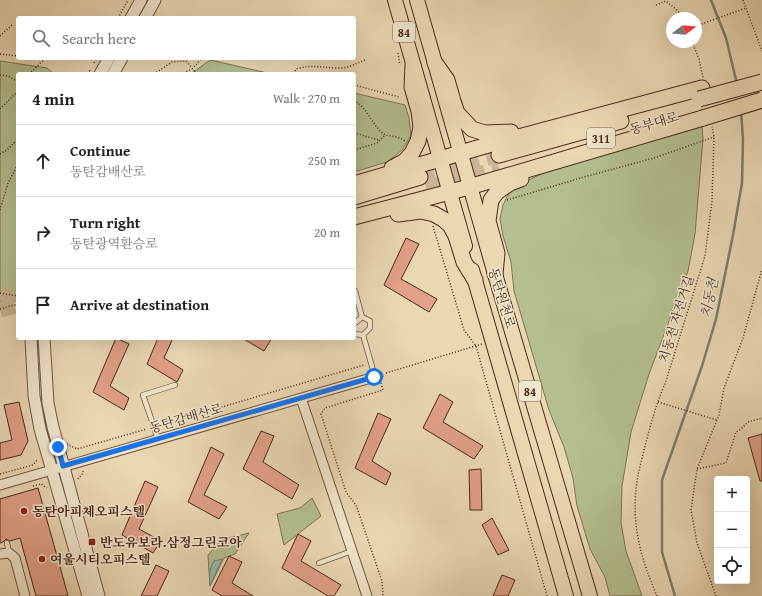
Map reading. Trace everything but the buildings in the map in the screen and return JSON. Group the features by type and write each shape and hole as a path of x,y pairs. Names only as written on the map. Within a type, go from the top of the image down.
{"highway":[{"path":"435,63 447,80 457,113 472,129 486,133 516,132 526,135"},
{"path":"356,183 405,161 415,148 421,127 419,111 412,87 414,64"},
{"path":"356,214 469,187 538,166 704,103 762,72"},
{"name":"동부대로","path":"499,161 704,103 762,82"},
{"name":"동부대로","path":"704,103 762,91"},
{"path":"356,183 526,135 704,103 762,100"},
{"path":"495,274 497,253 488,221 491,200 497,192 510,183 528,176 538,166"},
{"path":"356,197 423,183 356,214"},
{"path":"356,214 391,215 421,211 434,214 450,225 456,236 464,262 475,280"}],"main road":[{"name":"동탄원천로","path":"395,0 566,596"},
{"name":"동탄원천로","path":"417,0 469,187 590,596"}],"street":[{"path":"132,16 141,0"},
{"path":"146,16 155,0"},
{"path":"101,72 108,60"},
{"path":"114,72 121,60"},
{"path":"31,340 37,418 50,470 88,596"},
{"path":"44,340 48,403 63,466 99,596"},
{"name":"동탄감배산로","path":"0,485 376,376"},
{"path":"301,398 367,596"},
{"path":"5,553 15,558 25,596"}],"lane":[{"path":"356,295 362,317 370,321 370,328 362,335 356,334"},
{"path":"356,322 362,317"},
{"path":"362,335 376,376"},
{"path":"158,439 143,394 175,385"},
{"path":"5,553 7,543"},
{"path":"318,563 352,551"}],"path":[{"path":"119,16 128,0"},
{"path":"743,0 762,51"},
{"path":"656,6 666,2 679,12"},
{"path":"702,24 746,8"},
{"path":"0,36 12,25"},
{"name":"치동천 자전거길","path":"657,596 642,557 638,541 635,513 637,480 657,401 666,384 705,256 712,201 714,137 704,103 699,59 694,48"},
{"path":"0,54 16,56"},
{"path":"31,72 44,60"},
{"path":"185,72 192,69 200,60"},
{"path":"295,72 296,69 307,66 338,68 348,67 365,60"},
{"path":"157,72 172,62 186,61 195,72"},
{"path":"0,74 8,76 16,81"},
{"path":"356,86 399,97"},
{"path":"0,109 16,93"},
{"path":"356,101 359,102 373,122 385,135 399,136 405,141"},
{"path":"356,134 380,140"},
{"path":"356,149 377,143 385,135"},
{"path":"501,202 654,158 714,137"},
{"path":"0,154 7,150 16,141"},
{"path":"0,210 8,183 16,168"},
{"path":"431,222 464,330 476,346 547,596"},
{"path":"716,596 697,544 692,510 697,469 717,420 724,388 743,338 762,269"},
{"path":"0,293 16,296"},
{"path":"0,308 16,304"},
{"path":"384,596 382,581 359,513 356,505 346,492 321,414 325,408 383,390 376,376 486,343"},
{"path":"161,425 366,364"},
{"path":"657,401 717,420"},
{"path":"697,469 726,463 736,432 748,422 762,418"},
{"path":"66,438 67,444 77,450 153,427"},
{"path":"30,486 41,484 48,489"}],"green space":[{"path":"210,60 263,72 194,72"},
{"path":"0,61 47,68 52,72 16,72 16,300 0,304"},
{"path":"356,93 405,105 409,118 411,135 402,150 387,162 356,171"},
{"path":"702,126 703,139 695,234 688,271 649,374 631,432 622,486 621,523 626,551 642,596 610,596 605,577 590,549 577,506 573,478 564,447 549,410 514,291 511,262 503,236 500,219 503,205 511,189 543,173"},
{"path":"312,498 321,516 284,545 277,514 300,508"},
{"path":"249,533 235,554 224,558 210,586 208,555 221,540"}],"water":[{"path":"222,559 210,586 212,564 214,561"}],"waterway":[{"name":"치동천","path":"711,0 726,38 737,84"},
{"name":"치동천","path":"675,596 662,552 662,480 702,366 716,319 742,183 743,139 741,112"}],"tunnel":[{"path":"420,177 499,155"},
{"path":"426,188 499,168"},
{"path":"0,299 16,295"},
{"path":"0,310 16,306"}],"place":[{"name":"동탄아피체오피스텔","path":"24,511"},
{"name":"반도유보라.삼정그린코아","path":"92,542"},
{"name":"여울시티오피스텔","path":"42,559"}],"route":[{"path":"58,447 63,466 374,377"}]}
